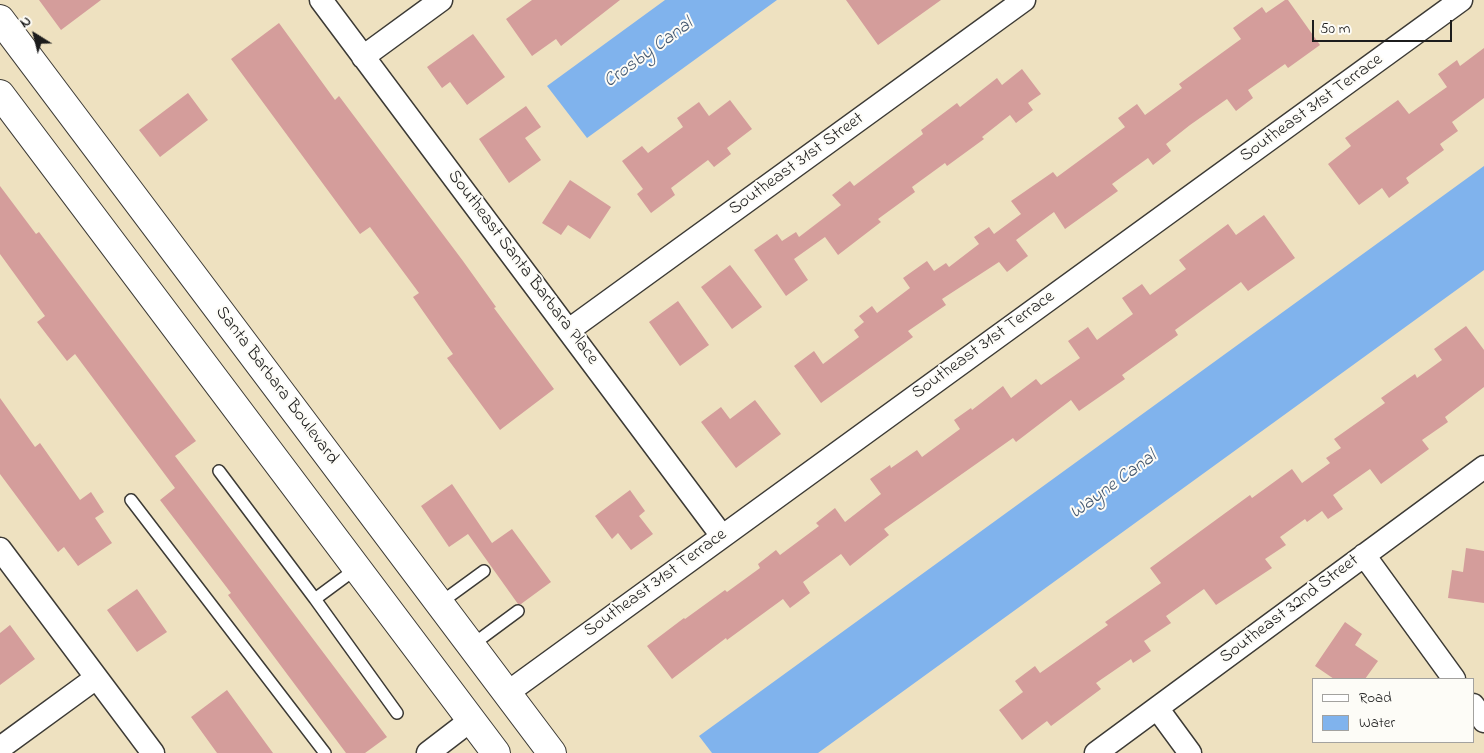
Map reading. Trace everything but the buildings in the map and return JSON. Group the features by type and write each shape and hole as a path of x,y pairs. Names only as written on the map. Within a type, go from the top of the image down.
{"main road":[{"name":"Santa Barbara Boulevard","path":"0,19 552,753"},
{"path":"0,94 496,753"}],"street":[{"name":"Southeast Santa Barbara Place","path":"321,0 722,536"},
{"path":"363,57 441,0"},
{"name":"Southeast 31st Street","path":"569,330 1024,0"},
{"name":"Southeast 31st Terrace","path":"507,693 1461,0"},
{"name":"Southeast 32nd Street","path":"1096,753 1484,467"},
{"path":"0,549 153,753"},
{"path":"1364,555 1453,678"},
{"path":"0,748 96,678"},
{"path":"1474,706 1484,721"},
{"path":"1157,708 1190,753"},
{"path":"428,753 471,720"}],"lane":[{"path":"219,471 397,713"},
{"path":"131,500 325,753"},
{"path":"315,599 357,568"},
{"path":"440,604 484,571"},
{"path":"472,645 518,611"}],"water":[{"name":"Crosby Canal","path":"665,0 777,0 587,138 547,86"},
{"name":"Wayne Canal","path":"1484,166 1484,270 818,753 712,753 699,736"}]}
